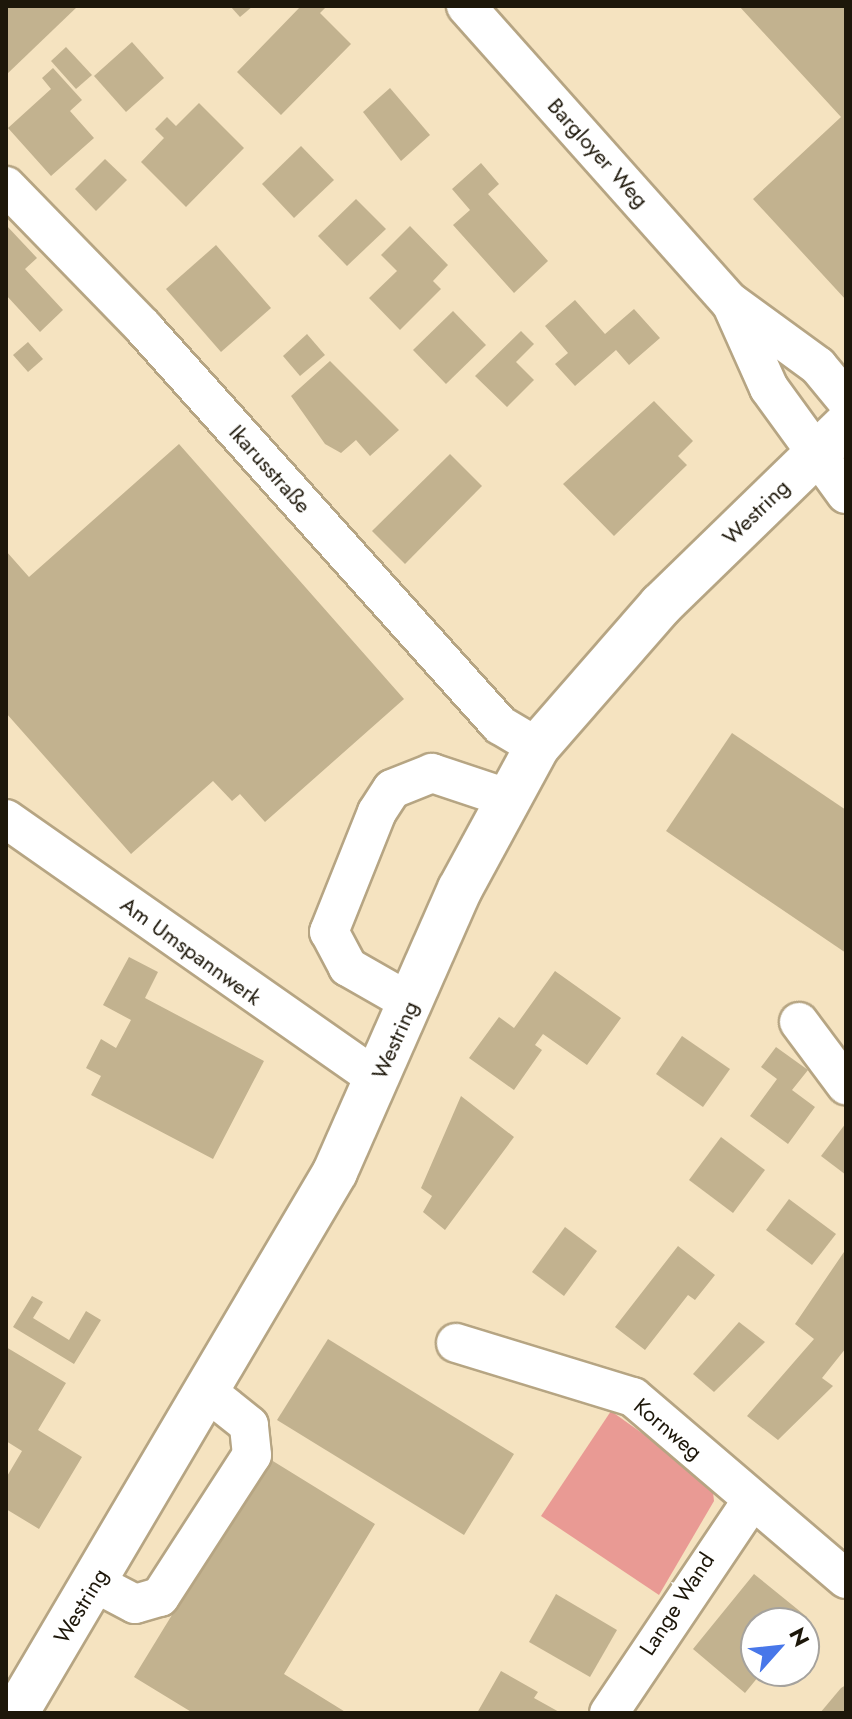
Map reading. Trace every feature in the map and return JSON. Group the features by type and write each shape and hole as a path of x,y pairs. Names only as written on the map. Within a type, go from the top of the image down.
{"main road":[{"name":"Westring","path":"16,1713 210,1394 335,1172 507,798 537,747 587,682 831,439"}],"street":[{"name":"Bargloyer Weg","path":"466,6 729,301 818,366 846,400"},
{"name":"Ikarusstraße","path":"6,186 143,327 500,725 537,747"},
{"name":"Bargloyer Weg","path":"729,301 769,388 831,439 846,494"},
{"path":"411,1003 348,967 329,932 377,812 392,789 432,773 507,798"},
{"name":"Am Umspannwerk","path":"6,819 378,1079"},
{"path":"799,1022 846,1085"},
{"name":"Kornweg","path":"456,1343 633,1397 846,1579"},
{"path":"95,1583 135,1604 160,1597 252,1455 249,1425 210,1394"},
{"name":"Lange Wand","path":"609,1713 752,1500"}],"shaded area":[{"path":"611,1411 712,1483 714,1501 659,1595 541,1516"}],"building":[{"path":"6,6 78,6 6,75"},
{"path":"230,6 253,6 240,17"},
{"path":"301,6 327,6 320,13 351,44 281,115 237,72"},
{"path":"739,6 846,6 846,300 753,199 841,117"},
{"path":"132,42 164,78 126,112 94,76"},
{"path":"66,47 92,75 76,89 51,61"},
{"path":"53,68 82,100 70,111 94,138 51,176 8,128 51,89 42,78"},
{"path":"390,88 430,135 401,161 363,112"},
{"path":"199,103 244,148 186,207 141,162 164,138 155,129 167,117 176,126"},
{"path":"301,146 334,180 294,218 262,184"},
{"path":"105,159 127,180 96,211 75,189"},
{"path":"481,163 499,184 488,194 548,261 514,293 453,225 470,210 452,189"},
{"path":"356,199 386,229 347,266 318,236"},
{"path":"6,225 37,258 25,269 63,310 40,332 6,295"},
{"path":"410,226 448,265 433,281 441,289 400,330 369,298 397,271 381,255"},
{"path":"216,245 271,308 221,352 166,289"},
{"path":"575,300 605,334 634,309 660,338 629,365 616,350 575,386 555,364 568,353 545,326"},
{"path":"453,311 486,345 446,384 413,350"},
{"path":"521,331 534,344 516,362 534,380 507,407 475,376"},
{"path":"307,334 325,355 300,376 283,356"},
{"path":"28,342 43,359 28,372 13,355"},
{"path":"330,361 399,430 370,456 356,440 341,453 325,444 291,396"},
{"path":"654,401 693,441 678,456 687,465 614,536 563,484"},
{"path":"179,444 404,699 265,822 240,794 232,801 213,781 131,854 6,713 6,551 29,577"},
{"path":"450,454 482,486 405,564 372,531"},
{"path":"732,733 846,810 846,953 666,831"},
{"path":"129,957 158,972 145,998 264,1061 213,1159 91,1095 101,1076 86,1068 101,1039 116,1048 131,1020 103,1005"},
{"path":"555,971 621,1018 587,1065 543,1034 535,1045 542,1050 514,1090 469,1058 499,1017 514,1028"},
{"path":"682,1036 730,1069 703,1107 656,1074"},
{"path":"776,1047 808,1070 792,1090 815,1107 788,1144 750,1116 777,1079 761,1067"},
{"path":"461,1096 514,1137 445,1230 423,1212 432,1196 421,1188"},
{"path":"846,1123 846,1175 821,1156"},
{"path":"721,1137 765,1170 733,1213 689,1180"},
{"path":"789,1199 836,1234 812,1265 766,1230"},
{"path":"565,1227 597,1251 564,1296 532,1272"},
{"path":"678,1246 715,1275 695,1300 688,1295 645,1350 615,1327"},
{"path":"846,1249 846,1348 822,1378 833,1386 778,1440 747,1416 814,1339 795,1324"},
{"path":"32,1296 43,1302 33,1318 69,1340 86,1311 101,1320 74,1364 13,1327"},
{"path":"739,1322 765,1342 714,1392 693,1374"},
{"path":"328,1339 514,1454 464,1535 277,1420"},
{"path":"6,1347 66,1383 38,1430 82,1457 39,1529 6,1509 6,1478 22,1451 6,1441"},
{"path":"268,1458 375,1524 284,1674 347,1713 193,1713 134,1677"},
{"path":"754,1574 795,1607 740,1607 740,1687 750,1687 745,1693 693,1649"},
{"path":"556,1594 617,1630 590,1677 529,1642"},
{"path":"501,1671 538,1692 534,1698 561,1713 477,1713"},
{"path":"846,1685 846,1713 820,1713 841,1688"}]}
